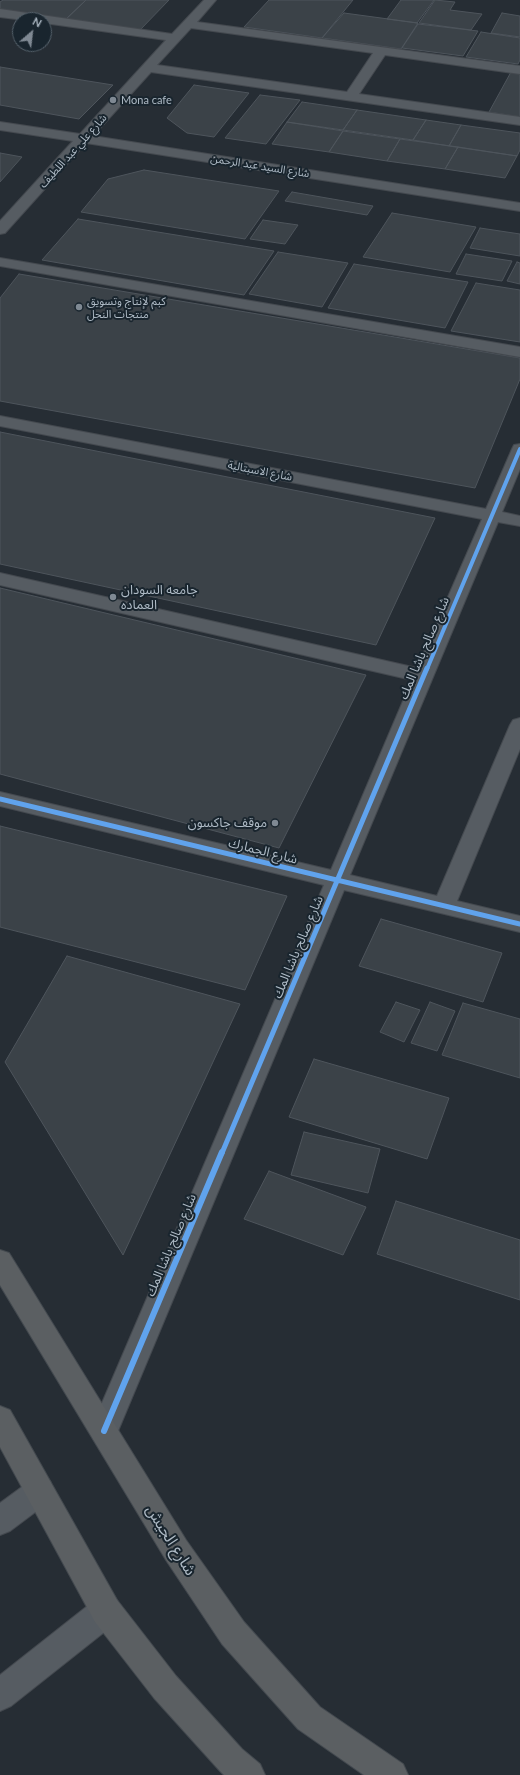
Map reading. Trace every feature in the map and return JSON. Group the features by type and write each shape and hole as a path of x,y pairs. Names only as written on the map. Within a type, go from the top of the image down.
{"highway":[{"name":"شارع الجيش","path":"0,1260 176,1550 233,1633 309,1718 392,1775"},
{"path":"0,1419 106,1611 164,1687 231,1760 249,1775"}],"street":[{"name":"شارع علي عبد اللطيف","path":"0,230 210,0"},
{"path":"0,13 175,38"},
{"path":"188,24 520,70"},
{"path":"351,96 381,51"},
{"path":"149,68 520,121"},
{"name":"شارع السيد عبد الرحمن","path":"0,126 520,207"},
{"path":"0,262 520,352"},
{"name":"شارع الاسبتالية","path":"0,421 520,521"},
{"name":"شارع صالح باشا المك","path":"104,1431 520,449"},
{"path":"0,579 424,676"},
{"path":"444,906 520,725"},
{"name":"شارع الجمارك","path":"0,799 520,924"},
{"path":"0,1521 40,1491"},
{"path":"0,1695 106,1611"}],"building":[{"path":"3,0 86,0 64,21 52,19 52,12 12,12 12,14 0,12 0,2"},
{"path":"86,0 169,0 139,31 64,21"},
{"path":"269,0 353,0 322,38 244,27"},
{"path":"401,0 434,0 417,23 387,19"},
{"path":"435,0 455,2 450,10 482,14 471,30 419,23"},
{"path":"344,13 418,23 401,49 322,38"},
{"path":"502,13 520,16 520,37 491,33"},
{"path":"418,24 478,31 463,56 402,48"},
{"path":"481,32 520,38 520,60 518,64 466,57"},
{"path":"0,67 113,85 79,119 0,105"},
{"path":"511,72 520,73 520,117 489,112"},
{"path":"194,85 249,93 214,137 187,133 167,118"},
{"path":"260,95 300,100 266,144 225,138"},
{"path":"302,102 357,110 343,130 287,122"},
{"path":"357,110 426,120 413,140 343,130"},
{"path":"426,120 461,125 449,146 413,140"},
{"path":"287,122 343,131 329,152 272,144"},
{"path":"461,125 520,133 520,150 517,156 449,146"},
{"path":"343,131 400,139 387,161 329,152"},
{"path":"400,139 458,147 445,169 387,161"},
{"path":"458,147 517,156 505,178 445,169"},
{"path":"0,153 22,157 0,182"},
{"path":"144,170 279,191 245,239 81,212 108,179"},
{"path":"292,192 373,206 367,215 285,201"},
{"path":"392,213 476,227 450,272 363,257"},
{"path":"78,219 274,251 244,295 42,260"},
{"path":"263,220 298,225 285,244 250,239"},
{"path":"480,228 520,234 520,256 470,248"},
{"path":"278,252 348,263 322,307 249,294"},
{"path":"466,254 512,261 502,281 456,274"},
{"path":"517,262 520,263 520,284 507,281"},
{"path":"354,264 468,282 445,328 328,308"},
{"path":"19,274 520,358 520,379 475,488 0,401 0,298"},
{"path":"476,283 520,290 520,342 451,331"},
{"path":"0,432 435,518 376,645 0,564"},
{"path":"0,588 366,675 279,848 0,774"},
{"path":"0,826 287,896 245,990 0,927"},
{"path":"381,919 502,953 483,1002 359,966"},
{"path":"67,956 240,1004 123,1255 5,1062"},
{"path":"396,1002 420,1010 404,1042 380,1032"},
{"path":"430,1002 455,1011 437,1051 411,1043"},
{"path":"463,1003 520,1019 520,1078 442,1055"},
{"path":"314,1059 449,1098 427,1159 289,1117"},
{"path":"304,1132 380,1149 368,1193 291,1175"},
{"path":"269,1171 366,1207 343,1255 244,1219"},
{"path":"396,1201 520,1240 520,1300 377,1254"}],"cycle path":[{"path":"104,1431 520,449"},
{"path":"0,799 520,924"}],"place":[{"name":"Mona cafe","path":"113,100"},
{"name":"كبم لإنتاج وتسويق منتجات النحل","path":"79,307"},
{"name":"جامعه السودان العماده","path":"113,597"},
{"name":"موقف جاكسون","path":"275,823"}]}
